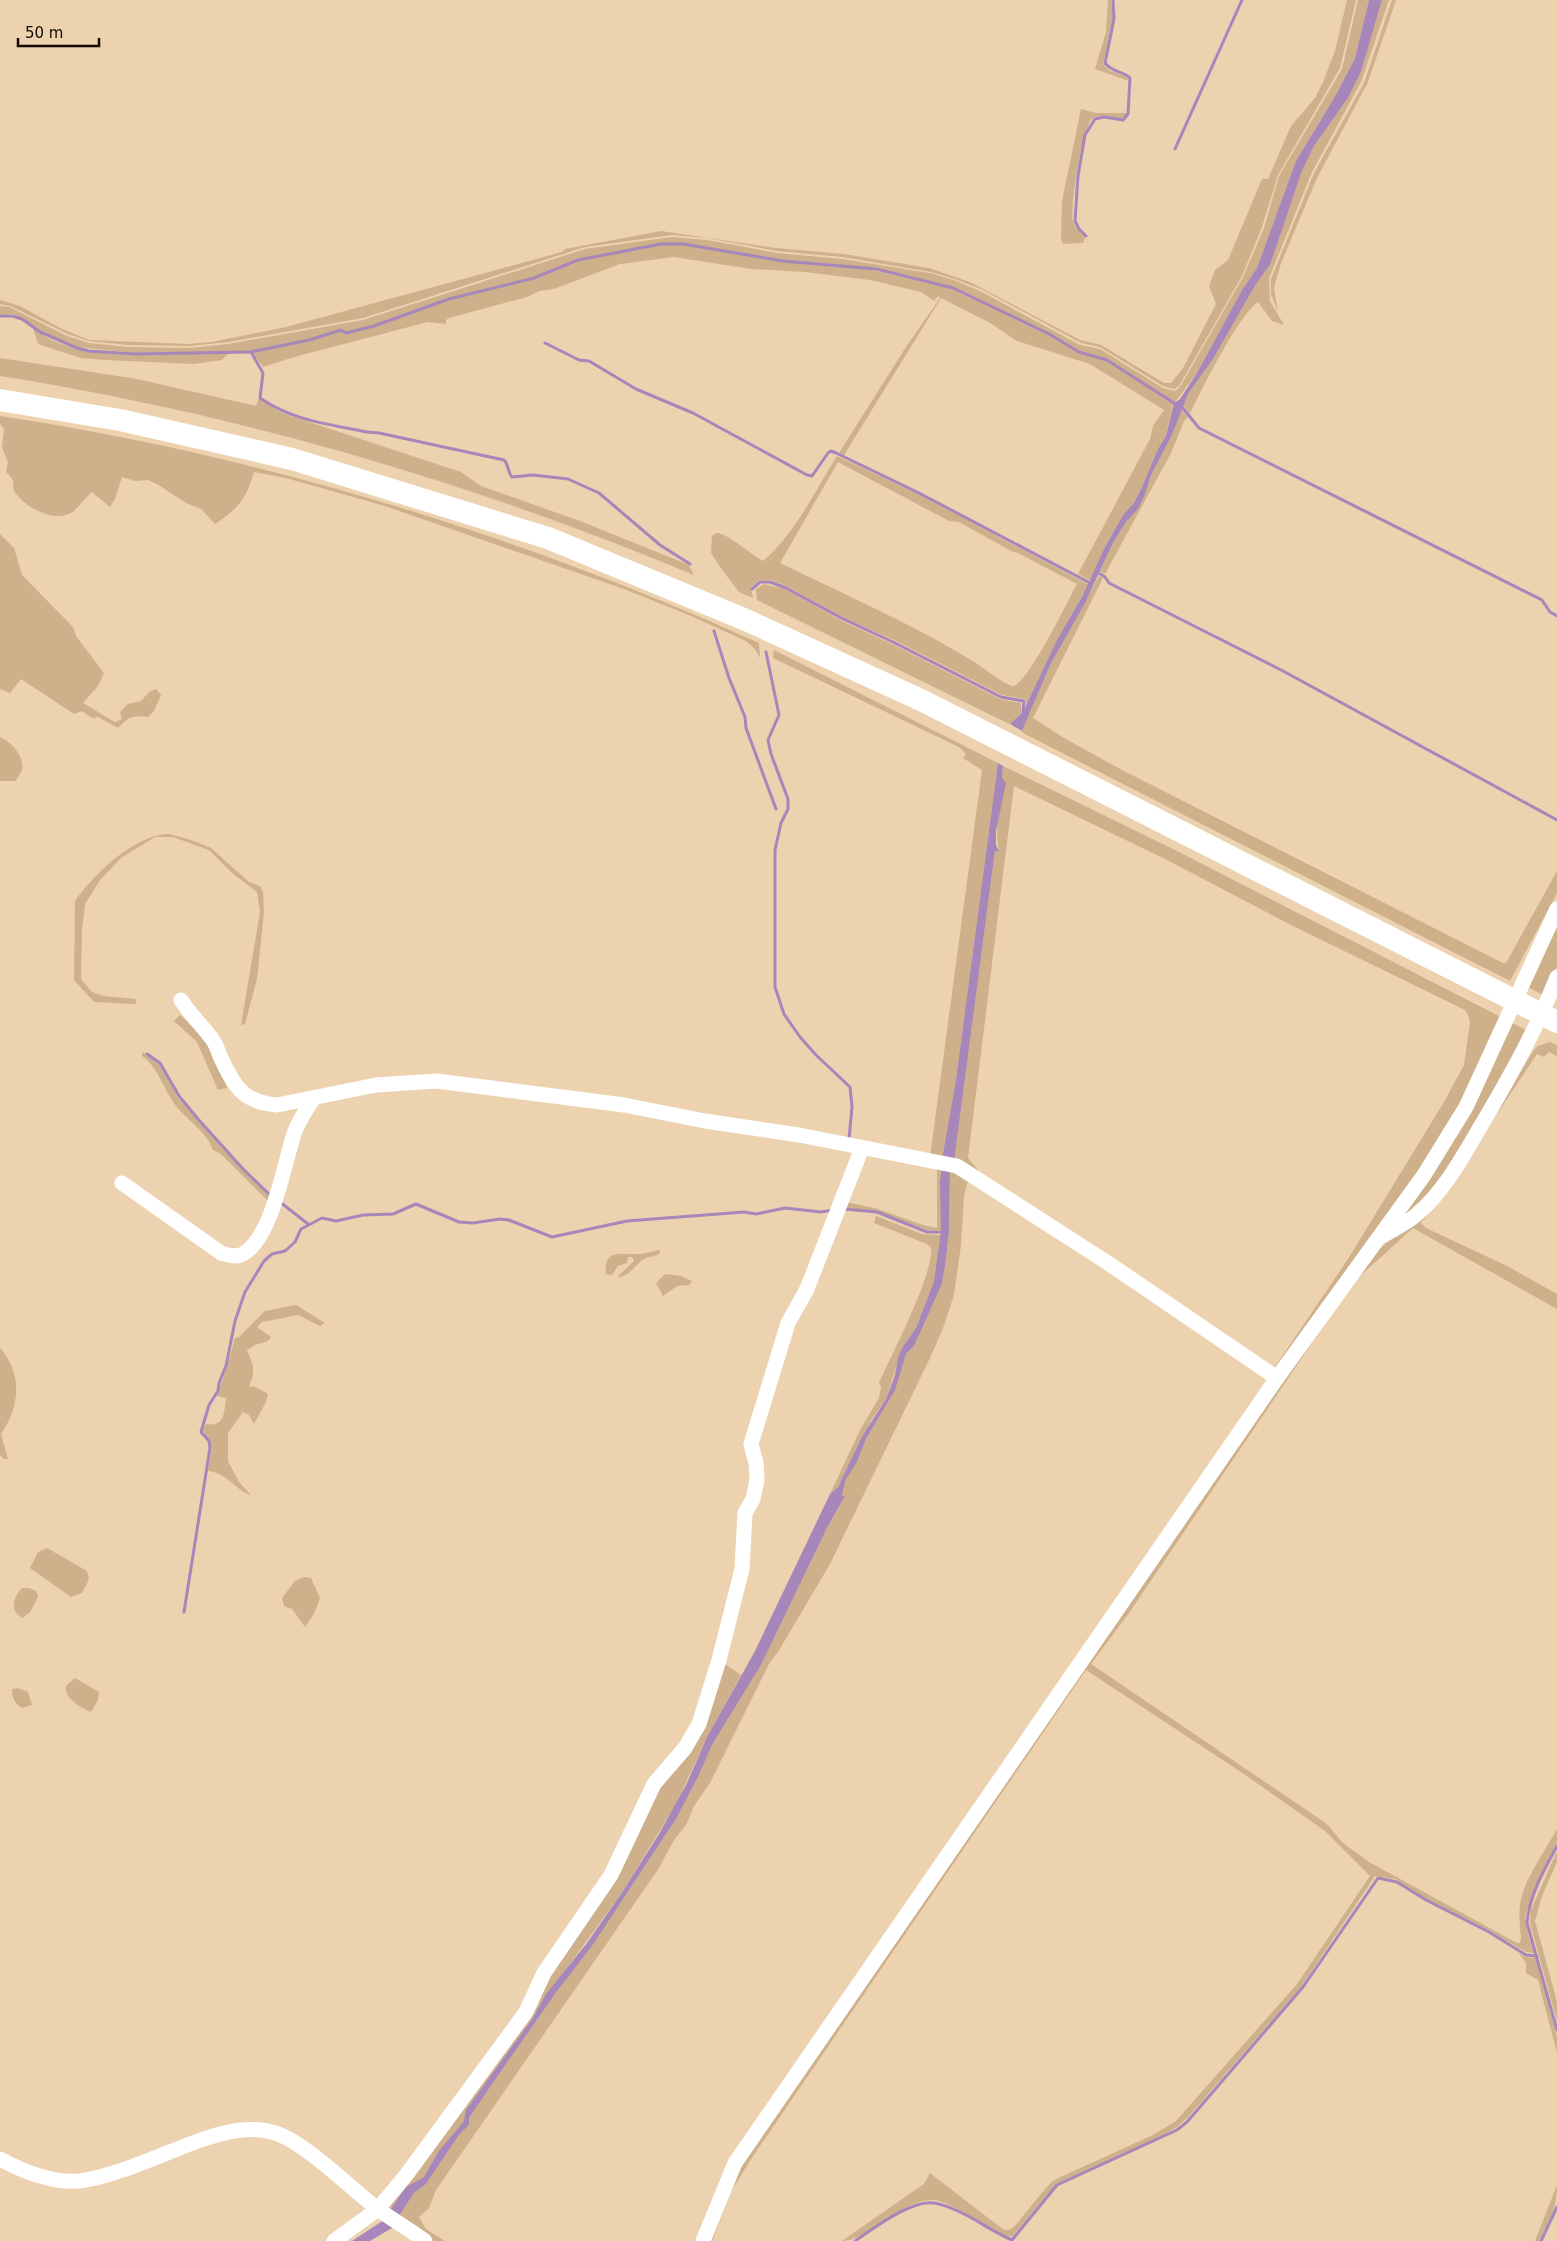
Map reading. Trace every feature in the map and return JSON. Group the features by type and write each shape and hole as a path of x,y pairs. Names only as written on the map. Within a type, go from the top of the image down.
{"highway":[{"path":"0,400 120,420 292,460 548,538 746,620 921,700 1550,1018"}],"street":[{"path":"703,2241 735,2163 1277,1378 1424,1175 1466,1107 1557,909"},
{"path":"1377,1240 1417,1215 1438,1192 1462,1158 1504,1087 1550,1018 1557,977"},
{"path":"181,1000 192,1017 213,1040 229,1075 243,1094 259,1102 277,1105 376,1086 437,1081 624,1105 957,1166 1100,1258 1277,1378"},
{"path":"122,1183 221,1253 234,1256 243,1254 251,1247 267,1224 295,1132 303,1114 314,1098"},
{"path":"334,2241 378,2209 407,2174 526,2012 544,1973 611,1875 654,1784 685,1748 699,1724 719,1660 742,1569 745,1513 753,1499 757,1480 756,1463 751,1444 788,1323 806,1288 862,1148"},
{"path":"0,2159 20,2170 41,2177 80,2181 128,2167 219,2133 256,2130 276,2133 293,2142 378,2209 425,2241"}],"shaded area":[{"path":"1108,0 1111,0 1113,18 1103,64 1110,71 1127,77 1129,81 1095,69 1106,32"},
{"path":"1347,0 1356,0 1340,68 1278,175 1262,227 1242,276 1179,386 1174,389 1163,386 1100,347 1081,343 983,290 955,279 931,272 842,257 777,251 707,238 672,235 585,247 363,318 228,342 190,346 128,345 89,341 68,334 10,306 0,304 0,300 20,306 60,328 89,340 188,344 212,342 286,327 562,252 565,249 661,231 776,248 844,254 929,268 970,282 1080,340 1101,345 1164,383 1171,383 1183,368 1216,304 1209,286 1215,270 1228,260 1262,179 1268,179 1291,126 1315,98 1323,82 1335,51"},
{"path":"1358,0 1369,0 1355,58 1337,93 1296,161 1257,268 1242,290 1197,373 1175,402 1108,359 1080,351 1049,333 953,287 876,268 783,260 684,243 660,243 578,259 534,277 449,298 374,325 346,332 341,329 309,339 250,351 136,353 77,347 40,331 22,318 12,314 0,315 0,306 9,307 67,336 89,343 128,347 190,348 228,344 363,320 585,249 672,237 707,240 777,253 842,259 930,273 954,280 982,292 1080,345 1100,349 1163,388 1175,391 1180,387 1243,277 1264,228 1279,176 1342,69"},
{"path":"1369,0 1382,0 1361,72 1348,98 1314,146 1302,171 1270,265 1256,284 1213,359 1188,394 1171,437 1151,475 1144,497 1138,509 1126,522 1114,541 1085,603 1051,663 1022,731 1010,724 1023,712 1057,640 1083,595 1105,547 1123,515 1134,503 1158,449 1166,436 1174,403 1180,399 1197,373 1242,290 1257,268 1296,161 1337,93 1355,58"},
{"path":"1382,0 1389,0 1361,82 1312,172 1269,278 1270,301 1284,325 1272,321 1258,302 1250,309 1231,336 1190,414 1183,405 1188,394 1213,359 1256,284 1270,265 1302,171 1314,146 1348,98 1361,72"},
{"path":"1392,0 1396,0 1368,82 1317,178 1281,263 1274,288 1278,312 1271,294 1271,279 1314,173 1364,83"},
{"path":"1081,109 1096,113 1127,113 1123,119 1103,116 1095,117 1088,126 1081,152 1073,201 1073,222 1085,237 1083,243 1063,244 1061,239 1062,201"},
{"path":"661,245 683,245 782,262 863,268 952,289 1048,335 1079,353 1107,361 1173,404 1166,436 1158,449 1134,503 1123,515 1105,547 1091,581 1078,574 1150,439 1153,426 1164,410 1090,364 1017,341 990,323 941,298 844,455 839,453 904,350 940,298 938,296 934,301 921,292 870,280 805,272 751,269 674,257 620,264 554,289 540,291 527,297 449,318 446,320 446,324 428,322 263,367 252,352 310,341 341,331 346,334 375,327 450,300 535,279 579,261"},
{"path":"33,328 49,339 90,351 138,355 229,353 222,360 194,364 81,358 38,344"},
{"path":"0,358 137,379 256,406 259,398 278,411 291,416 461,472 481,486 580,521 689,565 694,575 610,541 525,510 353,455 266,431 178,410 0,376"},
{"path":"1181,409 1188,417 1184,421 1171,453 1105,574 1100,572 1114,541 1126,522 1138,509 1144,497 1151,475 1171,437"},
{"path":"0,416 196,453 292,477 482,534 575,567 759,643 760,658 755,649 746,641 624,589 385,506 286,478 254,472 245,496 236,508 215,524 201,509 186,503 157,484 148,480 135,481 122,477 115,499 110,507 92,492 70,514 59,516 45,514 24,502 14,491 12,480 6,472 8,462 2,448 4,429 0,424"},
{"path":"837,456 920,495 1089,585 1057,640 1026,706 1026,699 1002,695 894,640 841,617 786,586 771,580 759,580 751,587 753,598 739,592 720,567 711,553 712,536 716,533 726,536 763,561 795,525","holes":["838,462 949,521 959,522 1077,584 1038,656 1021,681 1014,686 1001,681 976,663 928,636 780,563"]},
{"path":"0,534 14,548 22,575 73,627 76,636 104,673 98,686 83,703 115,722 122,719 120,712 128,704 141,701 149,692 156,689 161,695 154,711 148,717 138,716 131,718 118,728 98,717 92,718 82,711 74,714 21,679 10,693 0,689"},
{"path":"1099,576 1103,578 1033,718 1064,738 1122,770 1503,963 1506,963 1557,871 1557,893 1510,981 1023,733 1022,731 1051,663"},
{"path":"764,584 785,589 840,620 1000,699 1021,703 1021,714 1010,724 1005,722 757,600 756,589"},
{"path":"774,650 998,763 956,1079 942,1159 930,1157 982,770 963,758 966,754 959,747 773,658"},
{"path":"0,737 13,746 21,760 22,770 16,781 0,781"},
{"path":"998,763 1003,766 1002,778 1006,783 996,831 996,845 999,851 995,851 954,1162 942,1159 956,1079"},
{"path":"1003,766 1179,852 1530,1032 1499,1088 1429,1195 1397,1223 1436,1149 1334,1287 1279,1369 1273,1370 1348,1259 1444,1102 1464,1065 1470,1022 1468,1015 1465,1010 1289,924 1165,859 1014,786 968,1158 983,1176 954,1162 995,851 999,850 997,836 998,816 1001,797 1006,783 1002,778"},
{"path":"169,834 211,848 249,882 260,886 263,892 264,912 257,979 245,1024 241,1025 260,912 257,892 232,873 209,850 173,837 155,837 121,858 100,880 85,904 82,930 81,979 92,992 103,996 136,999 136,1004 94,1002 74,980 75,901 93,879 116,858 142,841 156,836"},
{"path":"1557,918 1557,966 1545,996 1524,985"},
{"path":"180,1015 198,1032 210,1048 219,1065 227,1088 218,1090 197,1042 174,1021"},
{"path":"1550,1042 1557,1045 1557,1056 1549,1052 1544,1057 1537,1054 1441,1197 1421,1223 1426,1228 1507,1266 1557,1294 1557,1309 1413,1228 1359,1277 1344,1296 1129,1613 1091,1664 1327,1824 1343,1843 1369,1862 1517,1943 1520,1943 1521,1939 1520,1909 1524,1890 1532,1872 1557,1829 1557,1842 1538,1882 1525,1916 1534,1953 1526,1952 1490,1931 1426,1899 1395,1879 1375,1876 1301,1987 1189,2116 1177,2127 1160,2137 1056,2184 1012,2237 993,2230 950,2205 932,2200 908,2207 862,2235 842,2241 924,2184 930,2173 1003,2229 1008,2230 1014,2227 1054,2180 1153,2135 1176,2121 1297,1984 1370,1876 1325,1831 1244,1774 1086,1670 751,2159 731,2192 712,2241 707,2241 741,2162 1367,1261 1395,1235 1466,1156 1534,1050 1538,1046"},
{"path":"142,1052 159,1063 178,1098 243,1171 272,1199 271,1204 221,1154 213,1150 202,1132 176,1106 153,1066 142,1056"},
{"path":"937,1167 942,1167 941,1230 927,1230 876,1211 843,1208 845,1202 875,1208 937,1228"},
{"path":"942,1167 950,1169 949,1232 942,1284 914,1346 906,1354 895,1390 866,1439 857,1462 846,1479 842,1495 845,1496 828,1526 761,1665 712,1745 676,1819 592,1946 555,1994 469,2118 469,2125 459,2135 426,2184 414,2193 399,2216 390,2210 406,2187 424,2177 438,2152 464,2121 466,2110 533,2018 546,1994 587,1943 659,1834 687,1783 707,1737 755,1651 830,1494 838,1487 863,1435 886,1399 902,1348 916,1328 934,1281 941,1232 940,1182"},
{"path":"950,1169 972,1177 967,1184 964,1196 961,1245 954,1295 930,1358 830,1564 778,1652 770,1662 710,1783 694,1806 686,1825 674,1840 659,1868 436,2190 429,2208 419,2217 426,2229 445,2241 432,2241 399,2216 414,2193 426,2184 459,2135 469,2125 469,2118 555,1994 592,1946 676,1819 712,1745 761,1665 828,1526 845,1496 842,1495 846,1479 866,1439 888,1402 906,1354 914,1346 942,1284 949,1232"},
{"path":"876,1216 922,1234 941,1235 934,1281 916,1328 902,1348 886,1399 872,1419 838,1487 830,1494 860,1430 879,1398 881,1387 879,1383 919,1295 930,1260 931,1248 927,1244 874,1223"},
{"path":"659,1250 660,1253 644,1259 626,1275 617,1277 634,1261 632,1257 628,1257 627,1263 618,1266 612,1275 606,1274 607,1261 614,1255 641,1254"},
{"path":"665,1274 681,1276 692,1281 689,1285 677,1286 663,1296 656,1283"},
{"path":"296,1305 325,1323 320,1326 298,1315 262,1322 257,1327 271,1337 268,1341 247,1350 253,1365 253,1376 249,1386 256,1387 268,1394 266,1402 254,1424 249,1415 243,1412 228,1433 228,1461 239,1482 251,1495 221,1475 208,1471 212,1447 203,1430 206,1424 217,1423 222,1418 226,1398 217,1396 235,1338 239,1337 265,1311"},
{"path":"0,1348 13,1369 16,1391 12,1413 1,1434 8,1459 4,1459 0,1455"},
{"path":"47,1548 87,1571 89,1579 82,1593 71,1597 30,1568 38,1552"},
{"path":"304,1577 311,1578 320,1598 314,1614 305,1627 292,1609 284,1606 282,1598 295,1581"},
{"path":"22,1588 36,1591 38,1597 30,1612 23,1618 14,1608 16,1596"},
{"path":"722,1662 741,1675 707,1737 676,1804 621,1894 561,1976 464,2121 438,2152 424,2177 406,2187 390,2210 384,2207 469,2095 654,1791 686,1750"},
{"path":"75,1678 99,1692 98,1700 91,1712 70,1699 66,1691 66,1686"},
{"path":"18,1688 28,1692 32,1705 22,1708 15,1702 12,1689"},
{"path":"1557,1851 1557,1862 1542,1896 1535,1921 1557,2002 1557,2021 1530,1923 1531,1910"},
{"path":"1519,1953 1525,1957 1536,1958 1557,2037 1557,2053 1538,1980 1526,1973 1526,1963"},
{"path":"1557,2185 1556,2201 1552,2214 1539,2241 1535,2241"},
{"path":"387,2218 397,2225 370,2241 352,2241"}],"waterway":[{"path":"1086,236 1079,229 1075,221 1078,176 1085,135 1095,119 1104,117 1123,120 1128,114 1130,78 1111,69 1105,63 1114,19 1113,0"},
{"path":"1175,149 1242,0"},
{"path":"0,316 12,316 22,319 40,332 77,348 89,351 135,354 250,352 309,340 341,330 346,333 374,326 449,299 534,278 578,260 661,244 683,244 783,261 876,269 953,288 1049,334 1079,352 1107,360 1174,403"},
{"path":"545,343 579,360 589,361 636,389 693,413 807,475 812,476 828,453 831,451 836,453 919,493 1090,583"},
{"path":"251,352 263,373 260,398 285,412 325,424 379,433 504,460 512,477 533,475 568,479 599,493 660,545 690,564"},
{"path":"1182,407 1199,428 1542,600 1550,612 1557,616"},
{"path":"1100,574 1109,583 1283,671 1557,820"},
{"path":"752,589 760,582 770,582 786,588 841,618 893,642 1001,697 1024,701 1023,712"},
{"path":"714,631 729,678 745,717 746,728 776,809"},
{"path":"766,652 779,715 768,740 771,754 788,799 788,809 781,823 775,850 775,987 784,1014 800,1037 850,1087 852,1107 849,1139"},
{"path":"147,1054 160,1063 179,1096 198,1119 244,1170 271,1196"},
{"path":"280,1202 308,1224"},
{"path":"184,1612 210,1448 209,1441 201,1432 209,1405 218,1391 226,1366 235,1321 245,1292 264,1261 272,1254 285,1251 295,1242 301,1229 322,1218 336,1221 363,1215 393,1214 416,1204 459,1222 473,1223 500,1219 509,1220 552,1237 627,1221 744,1212 756,1214 785,1208 821,1212 833,1210"},
{"path":"844,1209 877,1212 927,1232 941,1232"},
{"path":"1557,1846 1534,1893 1527,1923 1557,2030"},
{"path":"855,2241 904,2210 925,2203 934,2203 954,2209 1012,2240 1057,2185 1177,2130 1187,2122 1303,1987 1378,1878 1397,1882 1426,1900 1489,1932 1526,1955 1537,1956"},
{"path":"1541,2241 1557,2207"}]}
